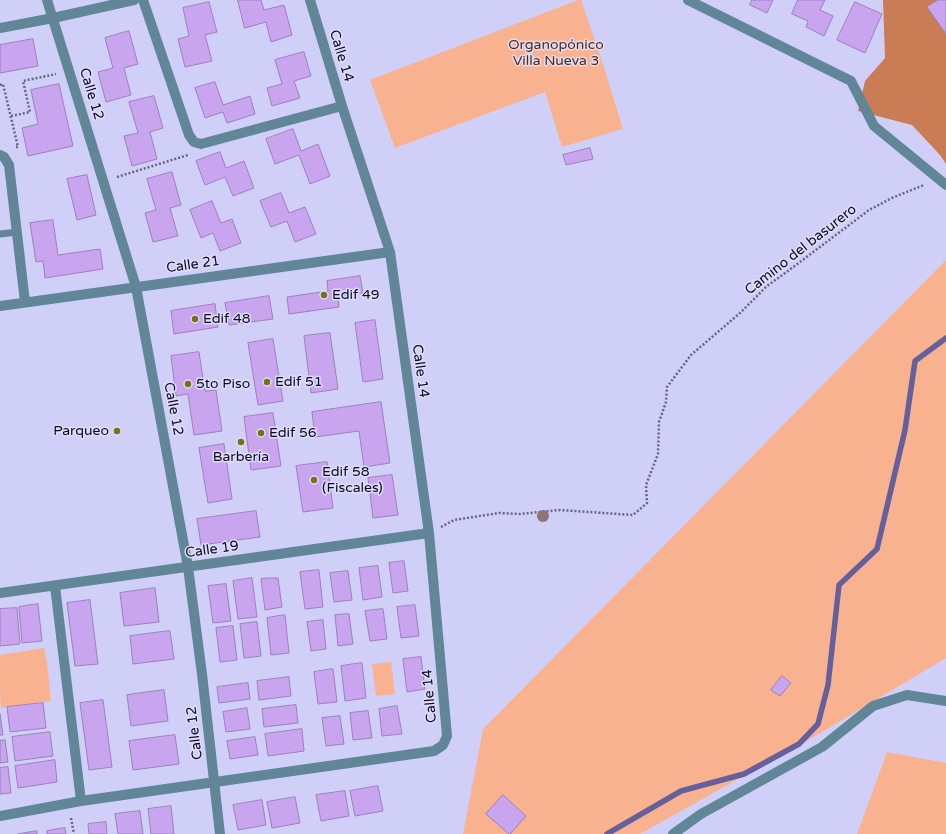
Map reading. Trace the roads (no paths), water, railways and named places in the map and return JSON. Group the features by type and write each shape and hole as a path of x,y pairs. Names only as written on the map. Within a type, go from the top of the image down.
{"street":[{"name":"Calle 12","path":"46,0 136,287 188,567 220,834"},
{"path":"0,28 134,0"},
{"path":"143,0 189,135 194,142 200,144 342,106"},
{"name":"Calle 14","path":"215,783 434,751 443,745 447,736 429,533 390,252 342,106 310,0"},
{"path":"688,0 851,81 874,126 946,185"},
{"path":"0,156 4,157 9,165 25,302"},
{"name":"Calle 21","path":"0,306 390,252"},
{"name":"Calle 19","path":"0,593 429,533"},
{"path":"54,586 81,801"},
{"path":"673,834 701,814 822,747 873,706 907,695 946,701"},
{"path":"0,816 81,801 215,783"}],"lane":[{"path":"0,234 17,232"}],"waterway":[{"path":"607,834 681,791 744,774 799,744 818,724 828,685 839,585 877,549 905,430 915,361 946,338"}],"place":[{"name":"Edif 49","path":"324,295"},
{"name":"Edif 48","path":"195,319"},
{"name":"Edif 51","path":"267,382"},
{"name":"5to Piso","path":"188,384"},
{"name":"Parqueo","path":"117,431"},
{"name":"Edif 56","path":"261,433"},
{"name":"Barbería","path":"241,442"},
{"name":"Edif 58 (Fiscales)","path":"314,480"}],"park label":[{"name":"Organopónico Villa Nueva 3","path":"556,54"}]}
